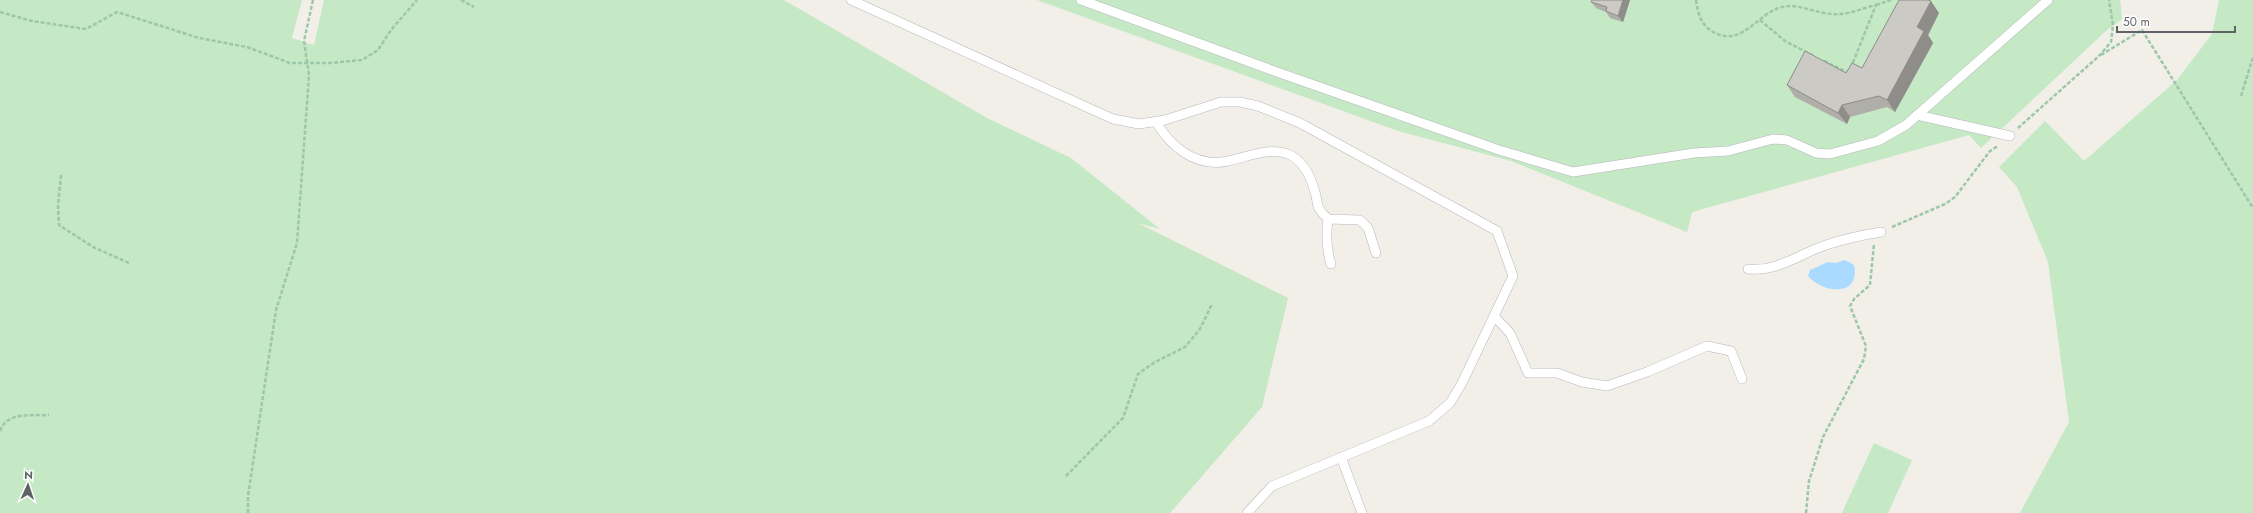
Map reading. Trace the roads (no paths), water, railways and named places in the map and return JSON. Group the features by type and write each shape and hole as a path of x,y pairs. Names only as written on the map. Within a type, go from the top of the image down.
{"lane":[{"path":"851,0 1113,119 1139,124 1156,122 1221,102 1240,102 1258,106 1300,123 1497,231 1513,276 1462,383 1450,403 1429,421 1272,486 1247,513"},
{"path":"1081,0 1277,72 1484,145 1574,172 1694,153 1728,151 1773,139 1787,140 1816,152 1830,154 1878,141 1906,125 2048,0"},
{"path":"1917,115 2010,136"},
{"path":"1156,122 1165,137 1177,148 1193,157 1212,163 1268,152 1288,154 1300,162 1308,173 1319,210 1328,219 1360,220 1368,228 1376,253"},
{"path":"1328,219 1326,234 1327,251 1331,264"},
{"path":"1748,269 1761,270 1773,268 1826,244 1881,232"},
{"path":"1494,316 1510,333 1528,373 1557,373 1582,382 1607,386 1647,372 1707,346 1731,351 1742,379"},
{"path":"1341,457 1362,513"}],"water":[{"path":"1845,260 1854,265 1855,275 1852,283 1846,287 1831,289 1822,286 1808,276 1810,270 1828,262 1835,263"}]}
